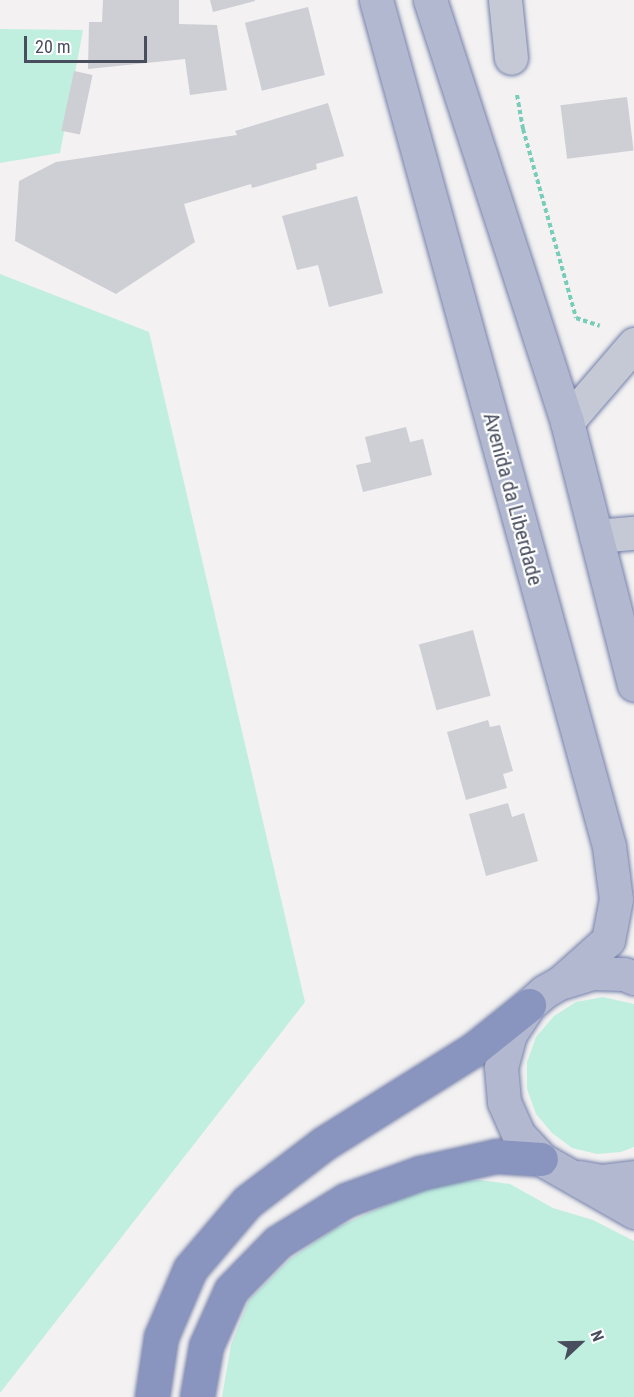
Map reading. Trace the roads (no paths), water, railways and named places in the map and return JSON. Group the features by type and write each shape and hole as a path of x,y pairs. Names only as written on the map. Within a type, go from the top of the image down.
{"highway":[{"path":"152,1397 161,1338 190,1269 247,1202 323,1144 473,1050 529,1005"},
{"path":"197,1397 206,1347 231,1290 278,1242 346,1200 420,1173 496,1156 541,1159"}],"main road":[{"name":"Avenida da Liberdade","path":"376,0 609,846 616,900 608,940 561,982 544,992 529,1005 510,1034 501,1067 504,1102 518,1134 541,1159 634,1212"},
{"path":"430,0 567,422 596,536 626,621 634,685"},
{"name":"Avenida da Liberdade","path":"561,982 592,973 624,974 634,978"},
{"name":"Avenida da Liberdade","path":"572,1175 602,1181 634,1177"}],"street":[{"path":"505,0 511,58"},
{"path":"567,422 634,344"},
{"path":"596,536 634,533"}]}
